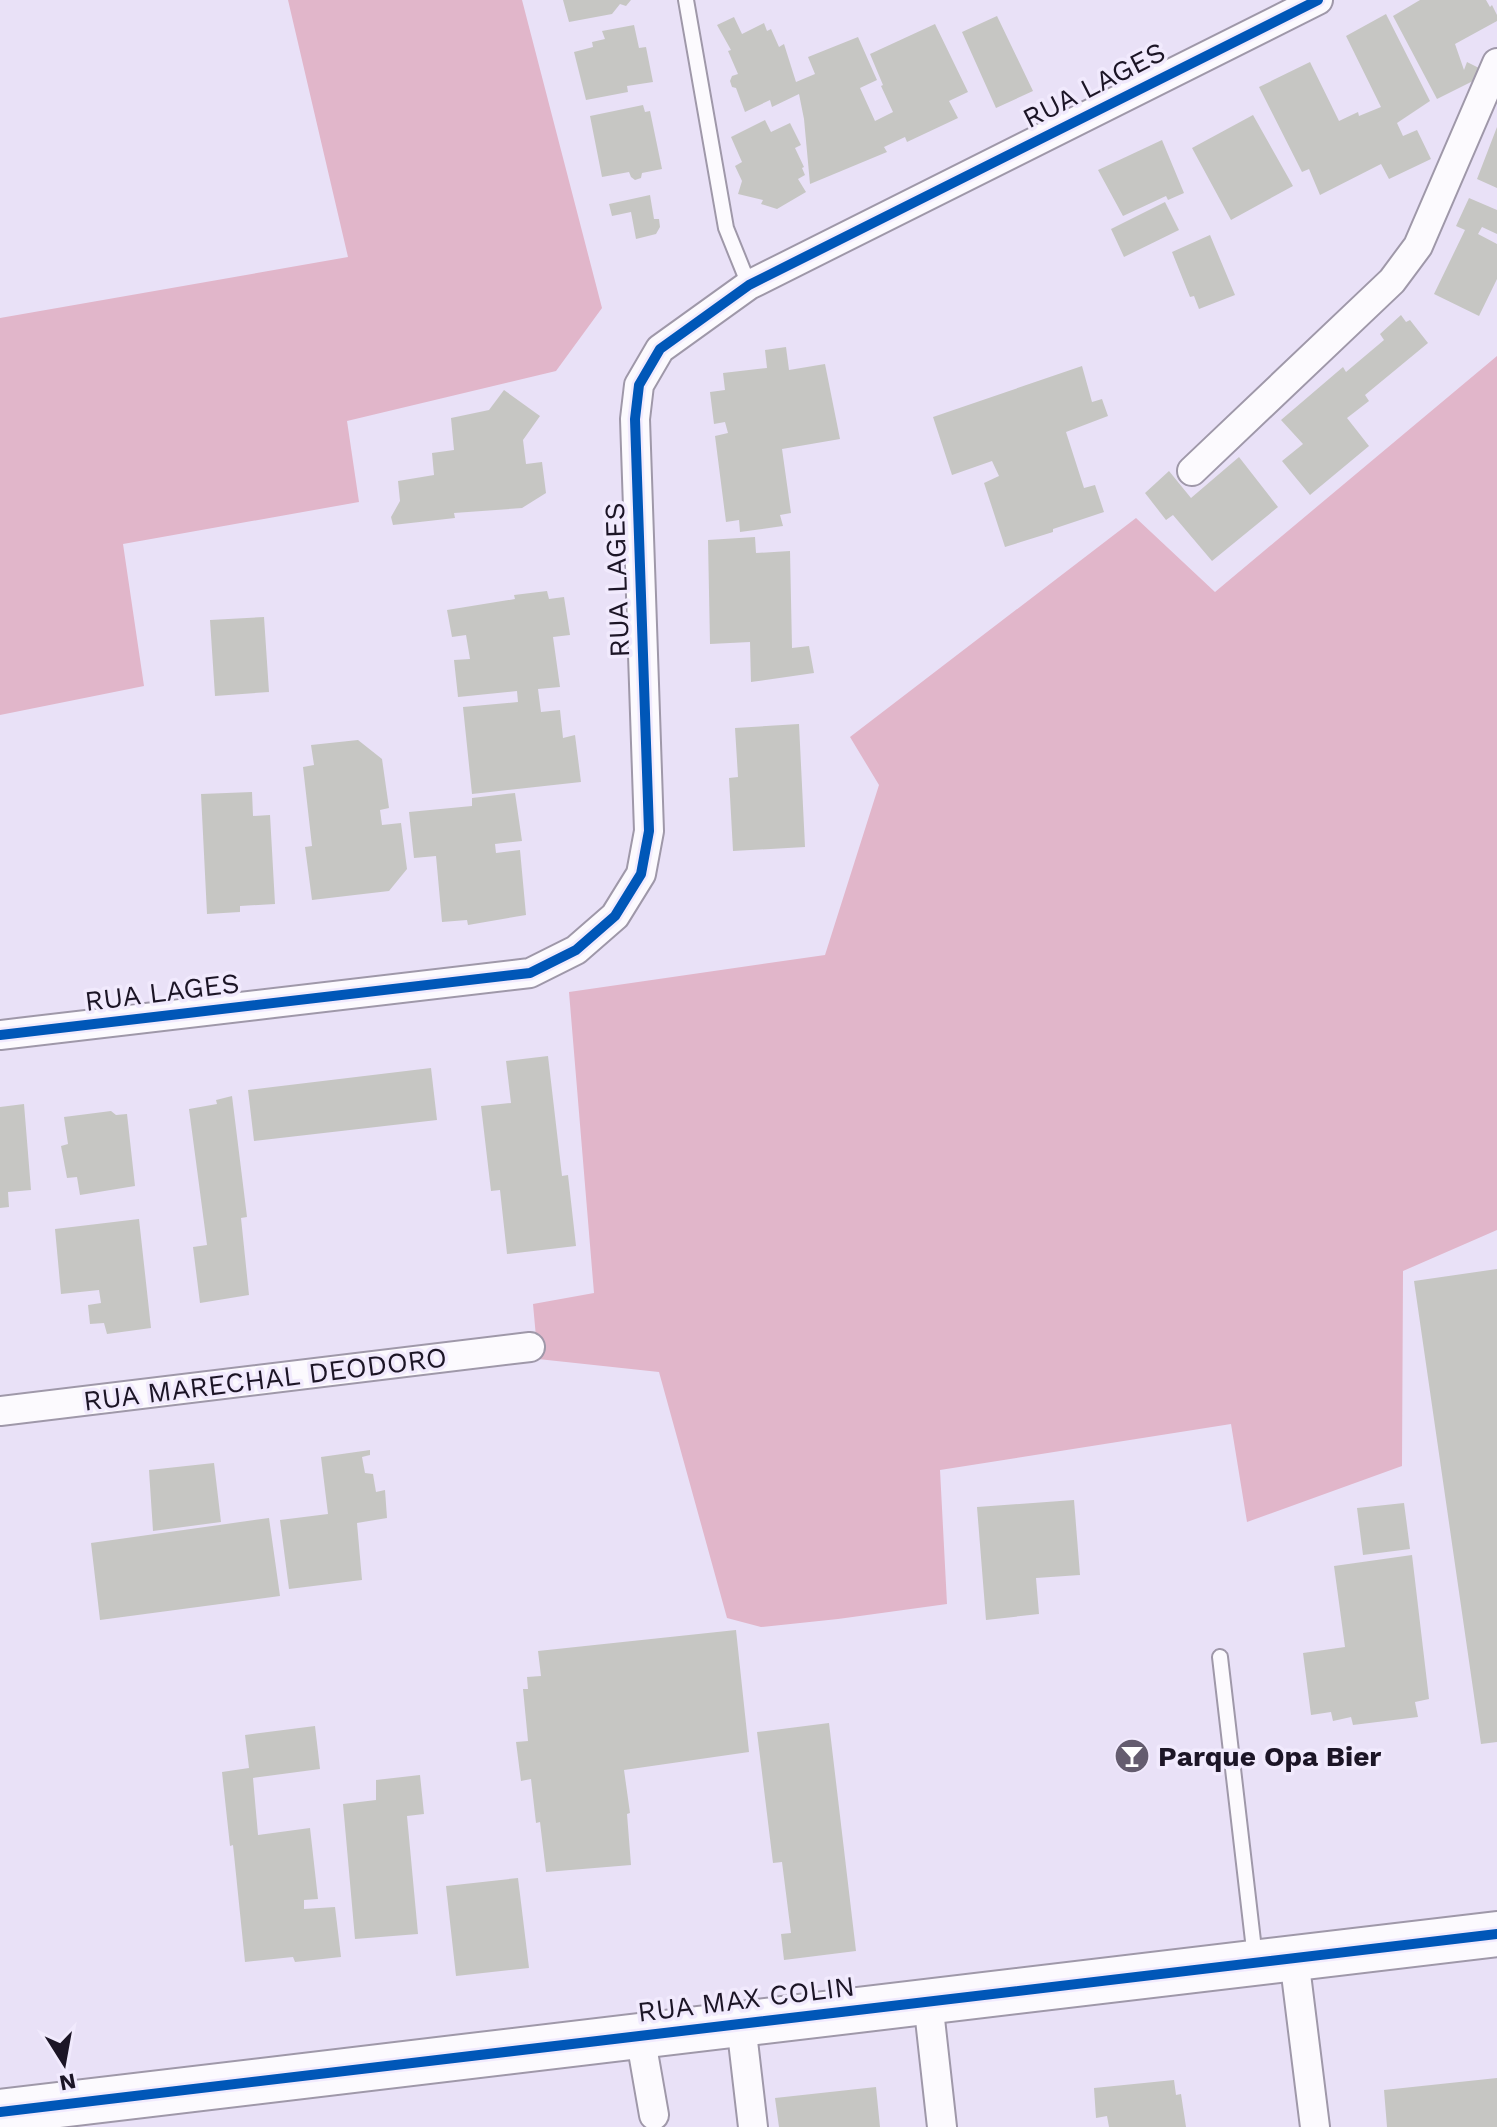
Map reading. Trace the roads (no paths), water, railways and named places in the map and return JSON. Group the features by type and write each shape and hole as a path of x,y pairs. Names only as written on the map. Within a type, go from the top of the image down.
{"main road":[{"name":"RUA MAX COLIN","path":"0,2112 1497,1934"}],"street":[{"name":"RUA LAGES","path":"0,1035 530,973 576,950 615,916 641,874 649,831 635,419 639,385 660,349 749,285 1318,0"},
{"path":"1192,471 1392,281 1418,246 1497,63"},
{"name":"RUA MARECHAL DEODORO","path":"0,1411 530,1347"},
{"path":"1275,1960 1315,2127"},
{"path":"928,2001 942,2127"},
{"path":"741,2024 753,2127"},
{"path":"640,2035 654,2115"}],"lane":[{"path":"686,0 726,228 749,285"},
{"path":"1220,1657 1275,1960"}],"place":[{"name":"Parque Opa Bier","path":"1132,1756"}]}
